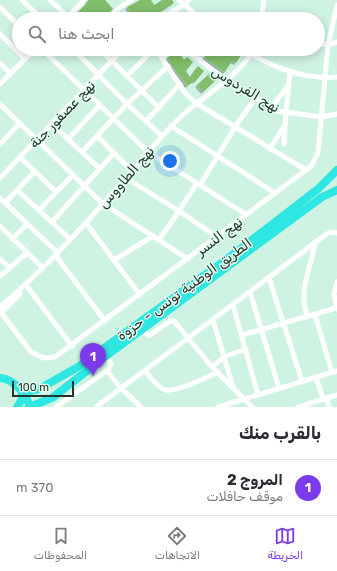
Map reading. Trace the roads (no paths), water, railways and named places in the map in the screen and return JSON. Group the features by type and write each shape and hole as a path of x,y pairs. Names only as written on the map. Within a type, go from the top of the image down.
{"highway":[{"name":"الطريق الوطنية تونس - حزوة","path":"22,393 39,389 78,367 231,256 318,189 337,170"},
{"path":"318,189 337,177"},
{"path":"322,197 337,186"},
{"name":"الطريق الوطنية تونس - حزوة","path":"30,407 52,398 142,329 322,197 337,190"},
{"path":"0,378 10,380 22,393 30,407"},
{"path":"17,407 21,402 22,393"},
{"path":"44,407 52,398"}],"street":[{"path":"22,0 35,12"},
{"path":"50,0 62,12"},
{"path":"115,12 132,0"},
{"path":"178,0 192,12"},
{"path":"172,12 184,5 189,0"},
{"path":"262,12 264,0"},
{"path":"73,12 81,1"},
{"name":"نهج النسر","path":"1,312 31,352 40,357 55,357 72,346 312,165 318,153 328,45 337,5"},
{"path":"0,7 12,19"},
{"path":"0,34 12,46"},
{"path":"325,44 337,42"},
{"path":"22,56 25,59"},
{"path":"0,84 28,56"},
{"path":"49,56 148,152 247,215"},
{"path":"79,56 127,104 162,136"},
{"path":"107,56 159,108"},
{"name":"نهج عصفور جنة","path":"0,178 117,56"},
{"path":"127,76 148,56"},
{"name":"نهج الفردوس","path":"194,56 226,80 278,111 321,117 337,114"},
{"name":"نهج الطاووس","path":"0,307 25,286 57,254 171,126 196,103 243,66 249,56"},
{"path":"257,56 265,62 304,76 325,78 337,77"},
{"path":"162,57 190,98 196,103 306,170"},
{"path":"0,63 10,73"},
{"path":"82,152 141,90 168,66"},
{"path":"284,144 290,72"},
{"path":"146,121 180,84"},
{"path":"272,108 288,85"},
{"path":"159,240 256,97"},
{"path":"0,104 102,203 188,259"},
{"path":"68,139 100,105"},
{"path":"0,113 4,109"},
{"path":"0,144 20,123"},
{"path":"52,124 100,169"},
{"path":"270,149 285,125"},
{"path":"171,126 275,193"},
{"path":"97,136 132,170"},
{"path":"52,222 114,153"},
{"path":"20,157 56,192"},
{"path":"5,202 34,172"},
{"path":"39,210 73,175"},
{"path":"126,178 180,211 217,237"},
{"path":"17,190 70,239"},
{"path":"0,198 57,254 105,321"},
{"path":"86,223 140,295"},
{"path":"12,239 27,224"},
{"path":"0,226 43,268"},
{"path":"97,407 315,242 328,233 337,233"},
{"path":"114,260 153,236"},
{"path":"307,317 304,306 303,291 312,261 315,242"},
{"path":"0,276 27,253"},
{"path":"0,259 10,268"},
{"path":"269,278 302,381"},
{"path":"242,335 337,308 334,294 337,282"},
{"path":"1,312 20,294 25,286 72,346"},
{"path":"250,292 279,388"},
{"path":"233,305 258,395"},
{"path":"218,407 335,372 315,314"},
{"path":"213,320 234,388"},
{"path":"142,329 150,335 168,321 173,321 212,367 252,407"},
{"path":"212,367 224,357 246,349"},
{"path":"56,407 107,371 111,364 106,356"},
{"path":"107,371 121,388 141,407"},
{"path":"145,371 164,390 189,384 218,372"},
{"path":"316,377 324,399 329,407"},
{"path":"298,407 337,395"}],"place":[{"name":"المروج 2","path":"93,376"}]}
